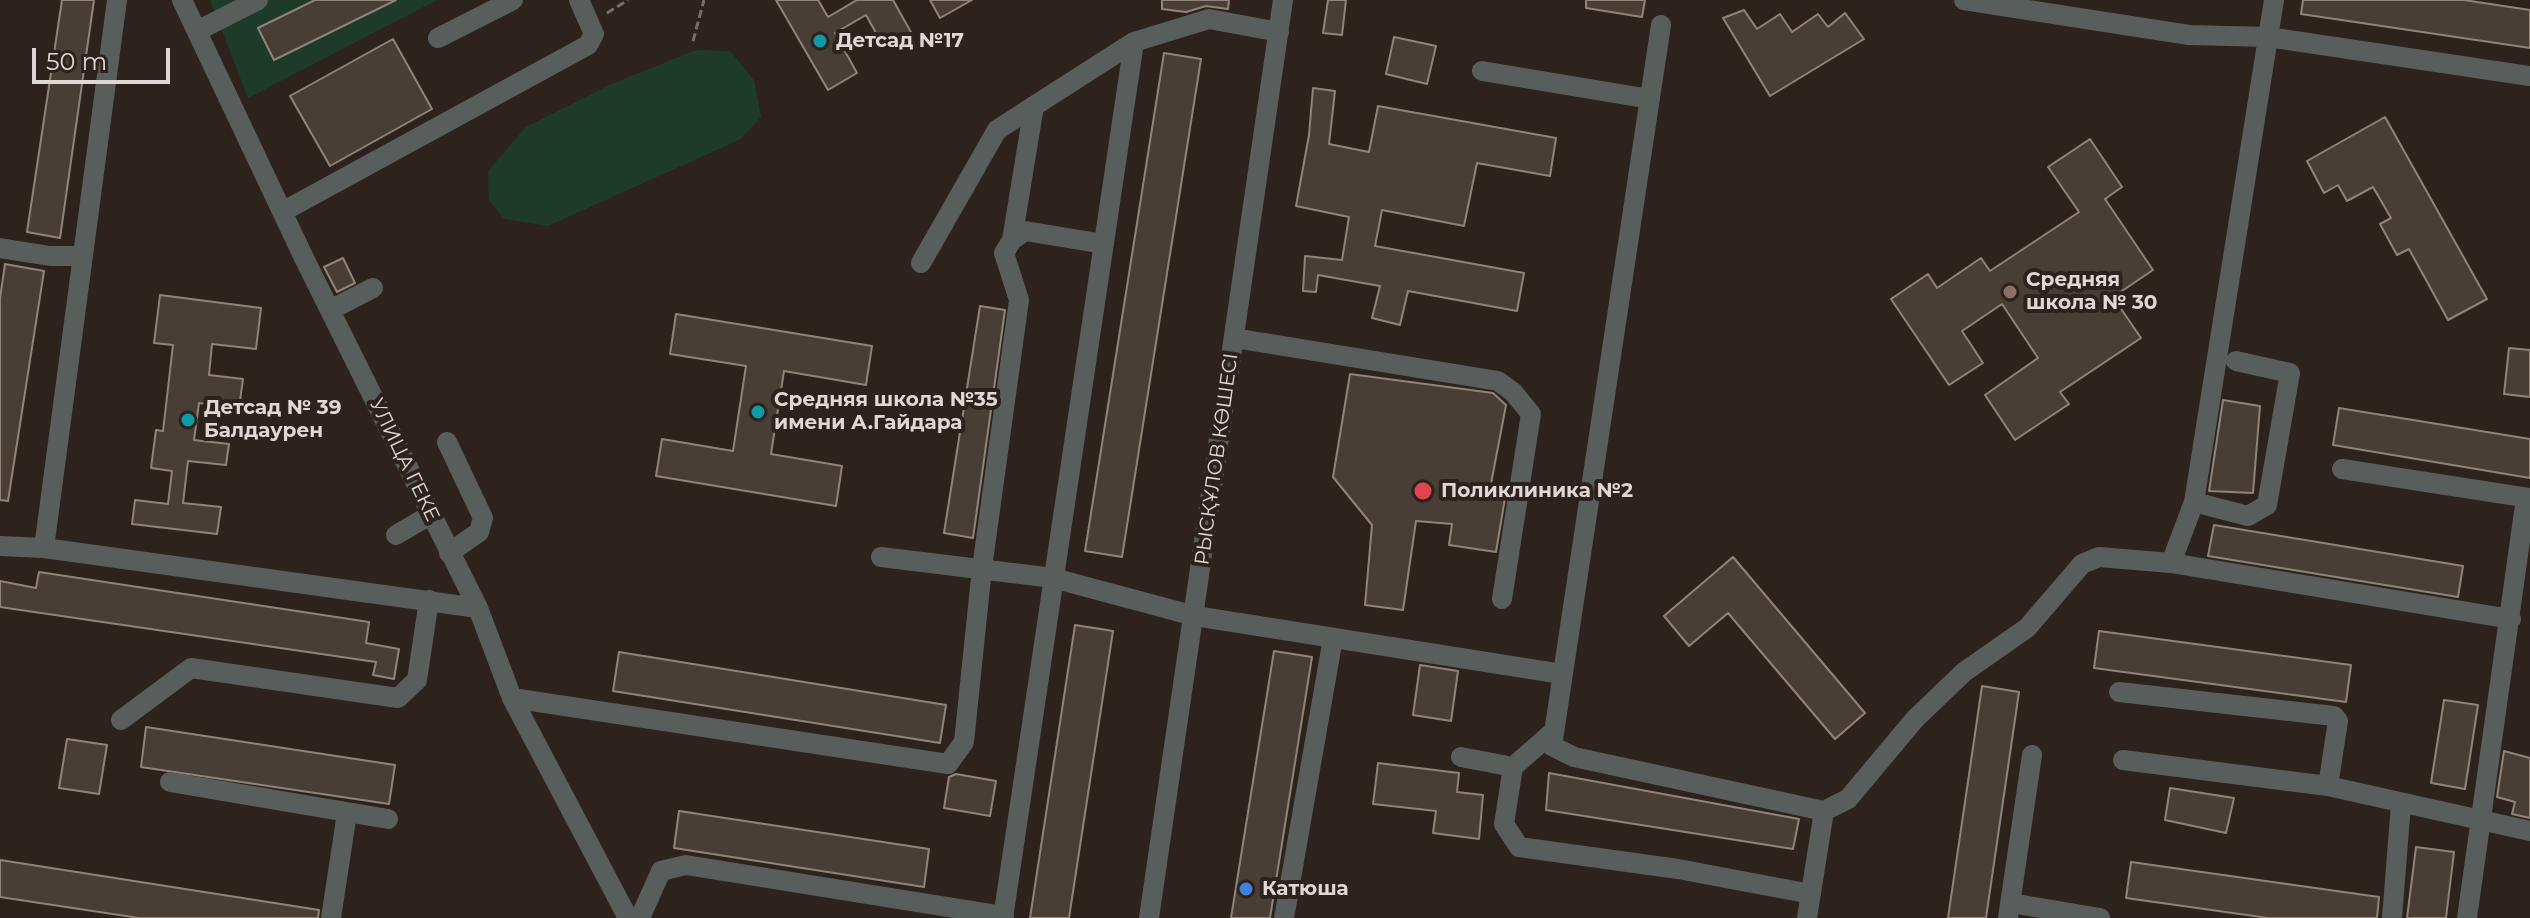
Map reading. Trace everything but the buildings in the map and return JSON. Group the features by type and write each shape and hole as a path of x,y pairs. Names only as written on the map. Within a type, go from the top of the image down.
{"street":[{"path":"44,548 117,0"},
{"name":"УЛИЦА ГЕКЕ","path":"182,0 282,212 478,608 512,698 628,918"},
{"path":"197,31 258,0"},
{"path":"438,38 513,0"},
{"path":"282,212 588,45 594,34 579,0"},
{"name":"РЫСҚҰЛОВ КӨШЕСІ","path":"1149,918 1283,0"},
{"path":"1964,0 2189,35 2268,37 2530,76"},
{"path":"2171,563 2194,502 2274,0"},
{"path":"921,263 997,130 1034,106 1134,42 1209,19 1279,32"},
{"path":"1661,25 1552,746 1574,757 1824,811 1848,799 1915,719 1964,672 2027,628 2082,564 2099,557 2171,563 2511,619"},
{"path":"640,918 661,871 686,865 1003,917 1134,42"},
{"path":"1482,71 1650,99"},
{"path":"512,698 948,764 964,742 982,568 1019,300 1004,253 1012,240 1034,106"},
{"path":"1012,240 1025,231 1104,244"},
{"path":"0,248 50,256 83,256"},
{"path":"330,310 373,288"},
{"path":"1234,338 1498,381 1513,392 1531,414 1502,599"},
{"path":"2194,502 2248,516 2267,505 2290,373 2236,361"},
{"path":"447,442 483,518 479,532 449,553"},
{"path":"2342,469 2528,498 2479,818 2467,918"},
{"path":"396,535 430,515"},
{"path":"0,546 44,548 478,608"},
{"path":"881,557 1053,578 1195,616 1562,674"},
{"path":"121,720 191,668 398,698 417,680 429,600"},
{"path":"1284,918 1333,638"},
{"path":"2119,692 2334,716 2338,721 2328,786"},
{"path":"1554,731 1513,767 1504,824 1519,847 1678,869 1811,894"},
{"path":"2032,755 2010,910 2100,918"},
{"path":"1461,757 1513,767"},
{"path":"2123,760 2328,786 2530,831"},
{"path":"170,782 388,819"},
{"path":"2392,918 2401,804"},
{"path":"1807,918 1824,811"},
{"path":"331,918 347,813"}],"path":[{"path":"591,23 628,0"},
{"path":"693,41 704,0"}],"green space":[{"path":"210,0 437,0 248,98"},
{"path":"696,50 730,51 754,80 761,117 741,139 548,226 504,219 489,200 488,171 526,127 609,85"}],"place":[{"name":"Детсад №17","path":"820,41"},
{"name":"Средняя школа № 30","path":"2010,292"},
{"name":"Средняя школа №35 имени А.Гайдара","path":"758,412"},
{"name":"Детсад № 39 Балдаурен","path":"188,420"},
{"name":"Поликлиника №2","path":"1423,491"},
{"name":"Катюша","path":"1246,889"}]}
